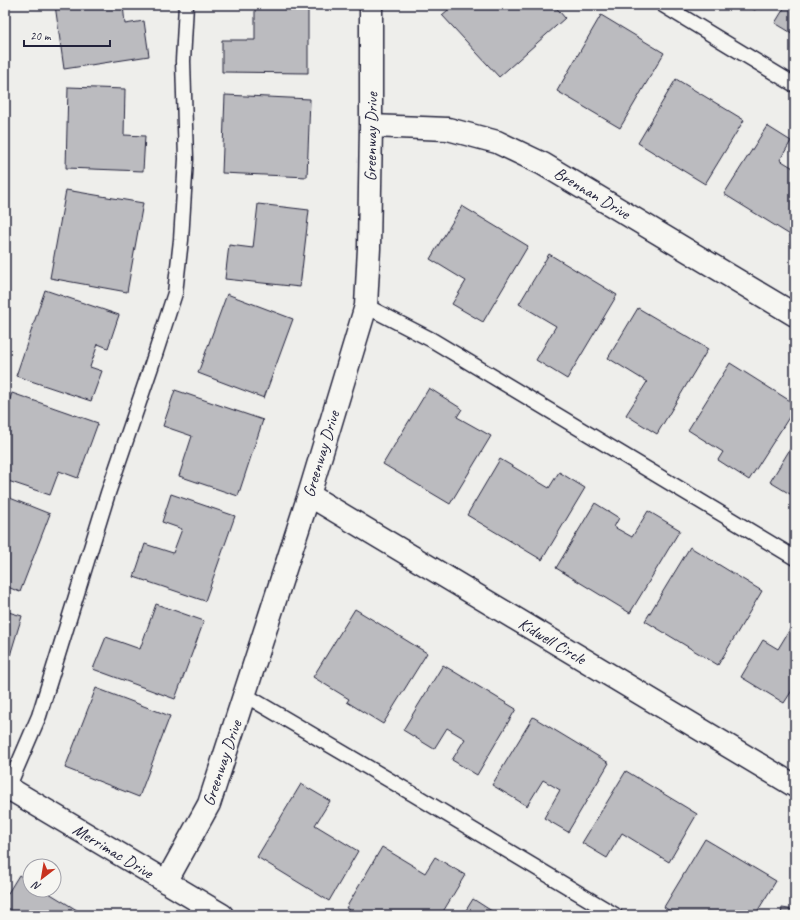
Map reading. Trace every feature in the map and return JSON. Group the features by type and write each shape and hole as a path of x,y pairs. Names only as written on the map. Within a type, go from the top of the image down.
{"street":[{"name":"Greenway Drive","path":"166,882 209,804 309,496 366,306 369,248 372,5"},
{"name":"Brennan Drive","path":"371,126 448,128 497,142 543,164 795,315"},
{"name":"Kidwell Circle","path":"309,496 795,786"},
{"name":"Merrimac Drive","path":"7,787 222,915"}],"lane":[{"path":"7,787 39,716 108,493 175,293 181,240 186,159 183,61 186,5"},
{"path":"663,5 795,85"},
{"path":"366,306 432,340 795,558"},
{"path":"245,695 615,915"}],"building":[{"path":"55,5 123,5 125,24 144,21 149,56 64,69"},
{"path":"255,5 308,5 308,73 222,72 222,40 255,40"},
{"path":"454,5 554,5 565,18 499,77 442,15"},
{"path":"746,5 758,5 755,10"},
{"path":"786,5 795,5 795,35 775,23"},
{"path":"601,15 664,53 620,128 557,91"},
{"path":"676,79 744,120 705,184 638,143"},
{"path":"68,87 125,89 124,135 145,136 143,171 66,168"},
{"path":"225,95 310,99 307,177 222,173"},
{"path":"767,126 791,141 780,160 795,169 795,238 724,194"},
{"path":"66,190 143,203 127,292 50,278"},
{"path":"258,204 309,210 300,287 225,279 229,245 253,248"},
{"path":"462,206 528,246 483,322 452,304 466,281 430,259"},
{"path":"549,254 617,295 567,379 536,360 556,326 519,304"},
{"path":"45,290 119,315 108,348 98,344 90,367 102,371 91,401 16,376"},
{"path":"227,294 293,319 264,398 198,373"},
{"path":"638,308 708,349 657,434 626,415 647,382 608,358"},
{"path":"730,363 795,404 795,408 749,480 718,460 723,452 688,430"},
{"path":"429,388 462,409 457,417 491,436 450,504 383,464"},
{"path":"175,390 263,420 238,496 179,476 192,436 163,426"},
{"path":"12,393 98,423 78,478 59,471 50,495 5,480 5,413"},
{"path":"795,441 795,497 770,482"},
{"path":"500,459 549,488 559,472 585,488 542,560 467,515"},
{"path":"171,494 235,516 205,601 134,577 145,544 173,553 182,529 162,522"},
{"path":"5,496 50,514 20,592 5,586"},
{"path":"595,503 619,518 614,527 632,537 648,511 680,530 630,613 556,568"},
{"path":"690,547 762,591 718,665 645,621"},
{"path":"156,604 204,621 175,699 93,669 106,637 140,649"},
{"path":"355,609 427,653 383,724 347,702 349,699 313,677"},
{"path":"5,611 22,616 5,672"},
{"path":"795,621 795,690 793,689 784,703 741,677 763,640 778,649"},
{"path":"443,665 516,709 477,775 452,760 465,739 447,728 434,749 403,730"},
{"path":"96,688 170,716 139,797 65,768"},
{"path":"533,717 609,763 568,832 544,818 560,790 543,780 527,806 492,785"},
{"path":"626,771 697,814 669,862 622,833 607,858 582,843"},
{"path":"301,784 330,801 315,825 358,851 329,901 257,857"},
{"path":"705,839 776,881 755,915 676,915 664,907"},
{"path":"382,847 425,873 435,857 465,875 441,915 358,915 346,908"},
{"path":"19,875 22,877 22,898 57,898 85,915 5,915 5,898"},
{"path":"473,899 498,915 463,915"},
{"path":"782,908 795,910 795,915 781,915"}]}
